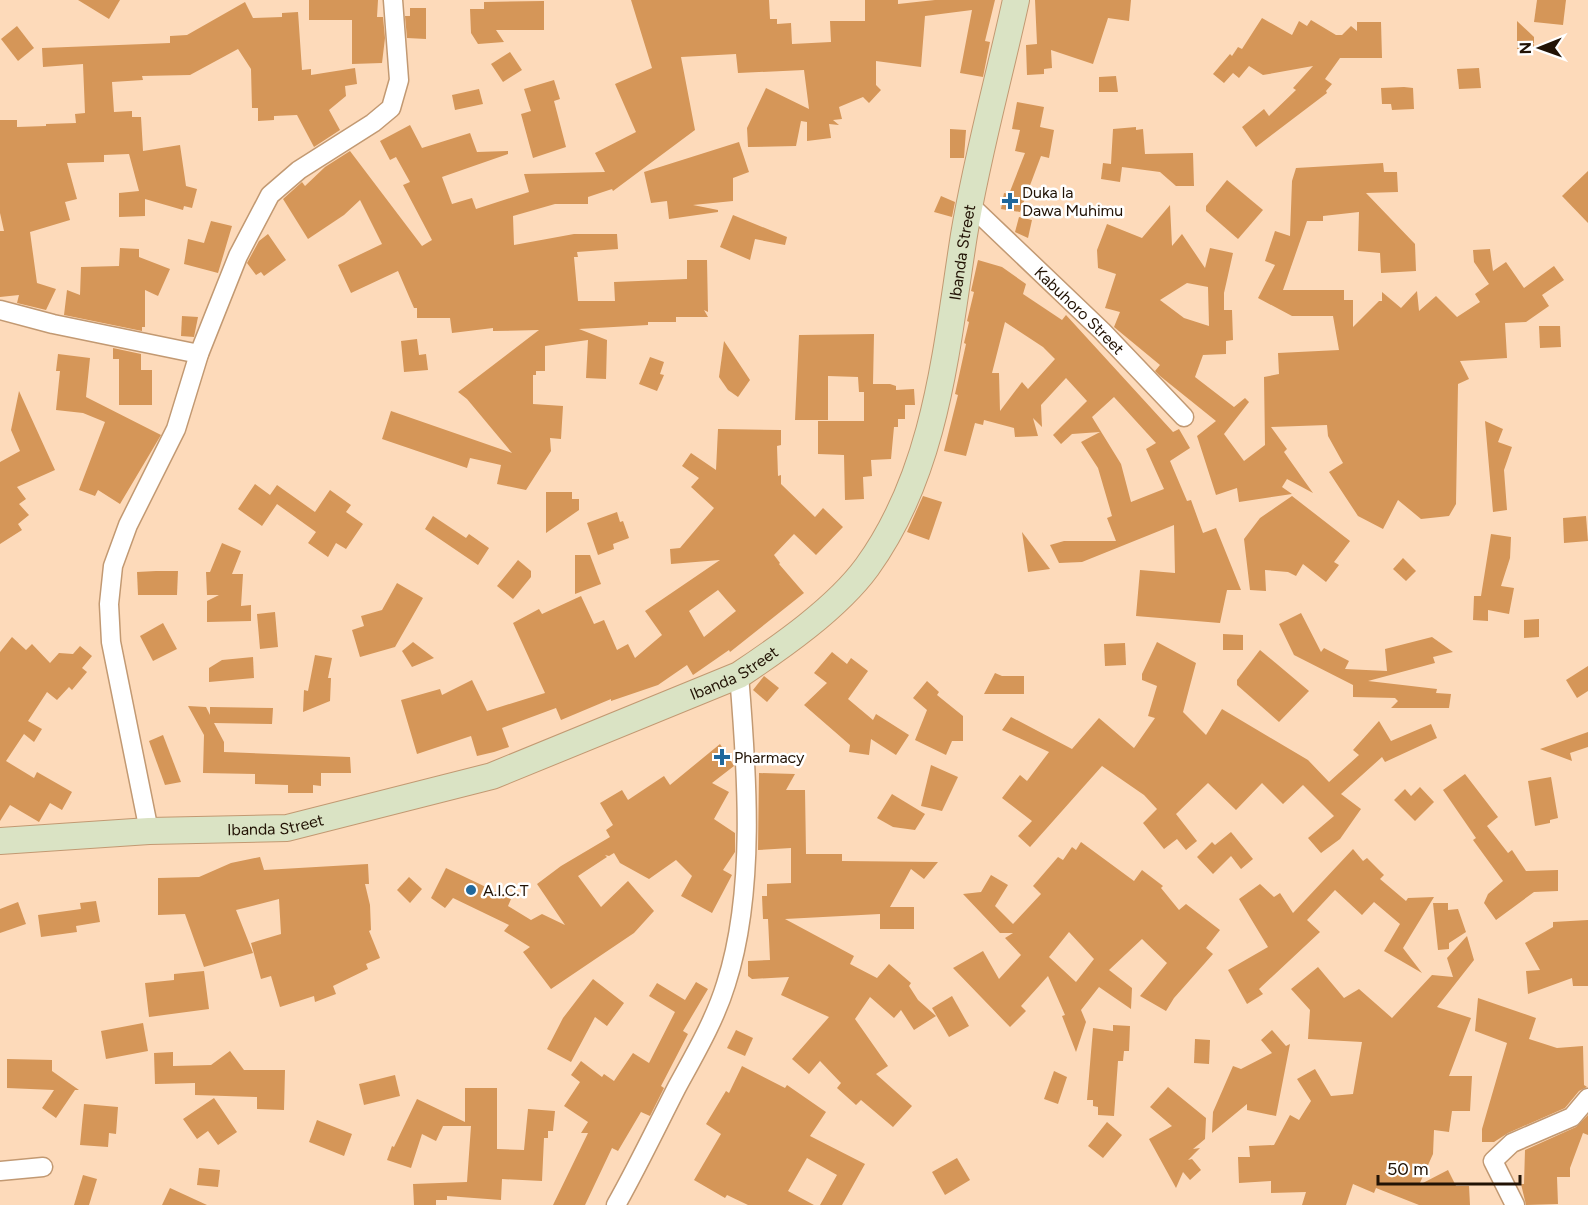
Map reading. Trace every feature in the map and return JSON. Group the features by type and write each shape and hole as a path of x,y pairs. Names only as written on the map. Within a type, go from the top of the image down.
{"street":[{"path":"149,831 111,642 109,604 112,566 128,525 176,429 199,354 238,256 270,195 298,170 374,123 391,108 399,81 393,0"},
{"name":"Ibanda Street","path":"0,841 149,831 287,828 492,776 739,675 773,653 822,613 866,567 908,496 931,432 970,206 1016,0"},
{"name":"Kabuhoro Street","path":"970,206 1102,330 1185,417"},
{"path":"0,310 53,324 199,354"},
{"path":"616,1205 706,1031 727,984 742,910 747,835 746,754 739,675"},
{"path":"1515,1205 1493,1161 1512,1143 1572,1117 1588,1098"},
{"path":"0,1171 43,1167"}],"building":[{"path":"78,0 120,0 109,19"},
{"path":"309,0 378,0 377,17 383,17 385,38 382,63 352,64 352,20 309,20"},
{"path":"631,0 769,0 770,19 777,19 777,24 791,23 792,44 831,42 830,21 865,21 865,0 898,0 898,4 935,0 995,0 985,41 990,42 983,77 960,73 972,10 925,16 921,67 876,61 876,85 881,90 869,103 863,97 839,107 842,119 833,120 839,125 829,124 831,138 807,141 807,122 801,121 796,146 748,147 747,128 766,88 809,109 804,70 738,73 736,54 681,57 695,130 613,191 612,189 588,197 588,204 555,204 513,216 514,245 574,234 617,234 618,249 577,252 578,257 574,257 578,301 615,301 614,282 687,279 687,260 707,260 708,312 704,310 708,317 676,317 676,322 648,322 648,325 579,329 607,340 606,379 586,378 588,340 545,346 545,371 536,371 536,375 533,375 533,404 563,406 561,439 550,438 551,451 526,490 497,484 501,465 470,458 467,468 382,439 391,411 512,453 467,399 458,392 539,330 493,331 493,328 452,333 450,318 417,318 417,308 414,308 398,271 351,293 338,265 382,244 360,200 344,215 308,239 283,199 302,182 305,186 325,167 350,151 422,246 432,240 403,185 410,182 396,157 390,160 380,141 410,125 422,148 470,133 477,152 508,151 508,154 442,177 452,204 472,198 476,209 529,192 524,174 605,172 595,153 636,132 615,84 652,68"},
{"path":"1035,0 1131,0 1129,21 1108,18 1093,64 1051,50 1052,68 1044,69 1044,74 1027,75 1026,45 1037,44"},
{"path":"1537,0 1566,0 1563,25 1534,22"},
{"path":"544,1 544,30 496,30 504,42 478,44 471,33 470,9 484,9 484,2"},
{"path":"245,2 253,18 282,17 282,13 298,12 302,70 311,69 311,75 355,68 357,84 345,86 346,96 329,110 340,130 314,147 297,115 274,116 274,120 258,121 258,108 252,108 251,69 238,49 190,75 142,76 143,80 112,82 114,112 132,111 132,117 141,117 143,151 180,145 186,186 197,189 192,208 184,206 183,210 145,199 145,216 119,217 119,193 139,191 129,154 104,155 104,162 67,163 77,199 65,202 70,220 30,232 37,283 56,289 46,310 17,303 19,295 0,297 0,231 4,231 0,213 0,120 17,120 17,127 46,126 46,124 76,123 75,114 85,113 83,64 43,67 42,48 170,43 170,36 187,35"},
{"path":"410,8 426,8 426,39 407,38 405,16 410,16"},
{"path":"1262,18 1292,35 1299,21 1307,26 1311,20 1336,35 1342,35 1351,26 1357,31 1357,22 1381,22 1382,58 1340,58 1325,79 1332,84 1326,91 1327,93 1256,147 1242,127 1264,109 1269,116 1296,90 1293,88 1313,66 1263,75 1249,66 1239,78 1233,73 1224,83 1213,74 1238,47 1242,49"},
{"path":"1517,21 1534,37 1534,49 1517,49"},
{"path":"17,26 34,48 18,61 1,39"},
{"path":"510,52 522,70 503,82 491,64"},
{"path":"1479,68 1481,88 1459,89 1457,69"},
{"path":"1116,76 1118,92 1099,92 1099,77"},
{"path":"554,80 560,99 554,101 566,147 533,158 521,114 531,111 524,89"},
{"path":"1381,88 1413,88 1414,109 1392,110 1391,104 1382,104"},
{"path":"479,89 483,104 455,110 452,95"},
{"path":"1017,102 1044,107 1040,127 1054,130 1049,158 1041,156 1020,212 1001,209 1004,193 1009,194 1025,153 1015,151 1020,130 1012,129"},
{"path":"1136,127 1136,130 1143,129 1145,154 1193,153 1194,186 1176,186 1160,172 1122,167 1120,182 1101,179 1103,163 1111,164 1113,129"},
{"path":"950,129 966,130 964,158 950,158"},
{"path":"739,142 749,172 733,178 733,201 693,205 718,210 718,212 669,219 667,201 651,203 644,172"},
{"path":"1383,163 1384,172 1397,172 1398,192 1366,193 1415,244 1416,271 1381,273 1380,253 1358,251 1359,212 1323,216 1323,221 1307,221 1283,290 1344,290 1344,300 1353,300 1353,327 1379,301 1382,301 1382,292 1401,308 1417,291 1419,311 1436,296 1457,317 1480,302 1475,294 1489,284 1474,262 1473,250 1490,249 1493,271 1506,262 1524,288 1554,266 1564,280 1542,295 1549,306 1526,322 1505,323 1507,358 1460,361 1469,379 1458,384 1456,504 1449,516 1421,519 1398,500 1383,529 1358,516 1329,472 1343,463 1328,436 1327,425 1271,427 1287,449 1284,452 1313,493 1287,479 1282,487 1292,494 1239,502 1237,488 1216,495 1197,436 1216,421 1155,371 1160,365 1114,327 1120,312 1105,308 1116,274 1098,268 1097,250 1107,224 1142,238 1170,205 1172,246 1182,234 1205,268 1210,248 1233,253 1224,293 1224,310 1232,310 1233,340 1226,341 1226,354 1203,355 1195,377 1234,407 1245,398 1249,402 1224,434 1244,461 1265,445 1264,377 1279,374 1278,353 1339,350 1333,316 1292,316 1258,298 1275,265 1265,261 1275,231 1290,236 1292,181 1296,168","holes":["1187,283 1208,287 1209,326 1184,318 1160,300"]},
{"path":"1588,171 1588,223 1562,196"},
{"path":"1227,180 1263,210 1238,239 1206,211 1206,206"},
{"path":"941,196 955,202 952,217 934,212"},
{"path":"733,215 787,237 785,245 755,239 750,260 720,247"},
{"path":"1019,217 1032,220 1028,238 1015,232"},
{"path":"211,221 232,226 218,273 184,264 188,239 204,243"},
{"path":"268,234 286,260 264,276 261,272 256,275 247,263 259,241"},
{"path":"120,248 139,249 139,257 170,269 158,296 145,290 145,327 142,327 142,331 64,315 67,290 80,295 81,267 119,266"},
{"path":"978,260 1002,267 1026,284 1023,294 1062,320 1066,315 1173,432 1179,429 1190,448 1170,461 1187,501 1191,500 1203,533 1216,528 1241,590 1227,590 1220,623 1136,616 1140,570 1175,573 1174,525 1082,562 1059,563 1050,545 1064,541 1116,541 1107,518 1112,516 1098,468 1081,442 1100,432 1072,434 1061,444 1053,435 1087,401 1066,378 1041,405 1042,427 1033,418 1038,436 1015,437 1014,428 984,420 983,425 975,423 966,456 944,451 958,395 955,394 974,292 971,291","holes":["1005,322 1043,347 1055,359 1028,389 1022,382 1000,411 999,373 992,373","1114,397 1156,443 1146,449 1164,489 1131,502 1121,464 1092,417"]},
{"path":"182,316 198,317 194,337 181,336"},
{"path":"1539,326 1560,326 1561,347 1540,348"},
{"path":"874,334 873,384 890,384 896,386 896,390 914,389 915,405 905,405 905,419 898,419 898,427 894,427 891,459 871,460 872,476 863,477 864,499 845,500 844,455 818,454 818,421 864,421 864,392 859,392 858,377 828,376 828,420 795,420 799,335"},
{"path":"417,339 419,355 426,354 428,370 404,372 401,341"},
{"path":"724,341 750,380 738,397 728,390 719,377"},
{"path":"113,348 141,354 141,370 152,370 152,405 119,405 119,359 113,359"},
{"path":"58,354 90,358 86,397 161,435 120,504 98,490 95,496 79,490 105,422 83,413 56,410 60,371 56,371"},
{"path":"650,357 664,362 660,374 664,375 657,391 639,384"},
{"path":"19,391 55,470 17,487 26,499 19,504 29,515 18,524 22,530 0,544 0,462 20,451 11,430"},
{"path":"1485,421 1503,429 1498,442 1512,447 1504,470 1507,510 1493,512"},
{"path":"718,429 781,430 781,445 777,446 778,476 781,475 781,484 815,517 823,508 843,527 816,555 794,534 774,555 804,593 730,652 729,650 693,675 687,665 658,685 611,701 611,699 561,720 556,708 502,728 509,747 494,752 477,756 471,736 417,754 401,700 440,689 442,695 472,680 487,711 545,693 513,623 539,609 542,614 581,596 594,624 604,620 617,650 628,644 635,658 662,635 645,611 720,560 671,564 670,549 680,548 714,508 691,487 699,478 682,466 691,453 716,470","holes":["718,590 736,611 704,637 689,611"]},
{"path":"255,484 270,495 277,485 315,512 330,490 351,505 346,512 363,524 346,549 336,543 328,557 308,543 316,532 277,504 262,526 238,509"},
{"path":"546,492 572,492 572,499 579,499 579,510 546,533"},
{"path":"923,496 942,502 929,540 907,532"},
{"path":"1292,496 1350,541 1334,562 1339,565 1326,582 1303,564 1296,576 1288,572 1265,570 1266,591 1250,590 1244,539 1260,518"},
{"path":"617,512 629,538 613,544 614,549 598,555 587,523"},
{"path":"433,516 466,538 469,534 489,548 478,565 425,529"},
{"path":"1586,516 1588,541 1564,543 1563,518"},
{"path":"1022,532 1050,569 1028,572"},
{"path":"1491,534 1511,537 1510,558 1501,586 1514,588 1509,614 1488,610 1488,621 1473,620 1474,596 1481,596"},
{"path":"222,543 241,551 232,574 243,574 241,606 251,605 251,621 207,622 207,601 219,595 207,595 206,572 210,572"},
{"path":"575,555 590,555 601,584 575,594"},
{"path":"1403,558 1416,571 1406,581 1393,569"},
{"path":"518,560 531,571 531,577 513,599 497,586"},
{"path":"178,571 177,595 138,595 137,572"},
{"path":"397,583 423,598 395,647 360,657 352,630 364,626 361,616 382,610"},
{"path":"275,612 278,647 260,649 257,614"},
{"path":"1301,613 1321,652 1324,648 1349,661 1345,669 1387,671 1385,649 1432,637 1453,652 1433,657 1435,663 1368,681 1437,689 1436,693 1451,694 1449,708 1391,708 1398,701 1395,698 1353,697 1353,685 1294,655 1279,624"},
{"path":"1539,619 1539,637 1524,638 1524,620"},
{"path":"163,623 177,649 153,661 140,636"},
{"path":"1223,634 1243,635 1243,650 1223,650"},
{"path":"12,637 26,650 32,644 50,663 59,653 73,654 80,646 92,656 82,668 87,672 72,690 69,687 57,700 47,692 28,721 42,729 34,742 24,734 6,761 34,778 37,772 72,792 62,810 50,803 39,822 10,805 0,821 0,652"},
{"path":"413,642 434,658 412,667 402,651"},
{"path":"1157,642 1196,663 1183,712 1206,735 1222,709 1308,760 1329,782 1359,755 1353,750 1379,721 1391,741 1431,724 1437,738 1385,762 1382,757 1341,794 1361,809 1340,839 1321,853 1308,838 1334,816 1303,785 1283,804 1262,783 1236,810 1208,783 1176,814 1197,841 1186,850 1177,839 1164,849 1143,823 1157,809 1144,795 1102,766 1030,847 1018,836 1032,821 1002,798 1020,775 1027,781 1049,752 1002,730 1011,717 1072,749 1099,718 1134,748 1155,718 1148,716 1157,686 1142,680 1142,674"},
{"path":"1125,643 1126,665 1105,666 1104,644"},
{"path":"1260,650 1309,691 1279,722 1237,685 1237,680"},
{"path":"832,652 847,664 851,658 868,671 848,699 873,720 876,714 909,735 896,755 871,739 869,755 849,752 850,745 804,705 827,683 814,673"},
{"path":"315,655 332,658 328,678 331,678 330,701 303,712 304,690 308,691"},
{"path":"253,657 254,678 209,682 209,668 222,660"},
{"path":"1588,666 1588,691 1577,698 1566,680"},
{"path":"995,673 1002,676 1024,676 1024,694 984,694"},
{"path":"764,676 779,688 767,702 753,690"},
{"path":"927,681 939,692 937,695 963,716 963,741 952,741 946,755 915,740 927,710 913,698"},
{"path":"188,706 206,707 210,715 210,707 273,708 272,724 214,723 224,742 224,752 350,757 351,773 321,773 321,786 313,785 313,793 288,793 288,785 255,784 255,774 203,773 204,735"},
{"path":"1588,732 1588,747 1570,753 1572,761 1540,749"},
{"path":"163,735 181,782 165,785 149,741"},
{"path":"720,744 734,766 712,783 729,792 714,819 735,833 735,852 723,870 732,875 712,913 681,896 692,876 676,860 649,879 620,863 614,853 609,856 605,855 607,857 578,876 601,907 628,881 654,911 634,933 551,989 523,952 530,947 504,931 509,925 453,898 445,908 431,898 446,868 511,899 508,906 531,920 542,914 565,925 537,884 561,866 610,837 606,830 613,825 600,803 622,790 628,800 664,776 670,785"},
{"path":"931,765 958,777 942,811 921,806"},
{"path":"759,773 795,774 786,790 805,790 806,854 842,854 842,861 938,862 924,879 911,869 890,907 914,907 914,929 880,929 880,914 785,919 854,956 850,964 877,978 889,964 911,983 909,986 918,1000 936,1016 914,1030 901,1010 894,1018 870,997 855,1019 888,1066 876,1074 912,1106 893,1127 861,1100 856,1105 837,1088 841,1083 820,1061 809,1074 792,1059 829,1017 781,995 789,977 752,979 748,976 748,961 770,960 768,919 763,919 762,896 767,896 767,884 791,883 791,848 758,850"},
{"path":"1465,774 1498,817 1487,826 1508,853 1512,850 1526,871 1558,870 1558,891 1534,892 1496,920 1484,903 1488,894 1503,881 1473,840 1476,838 1443,790"},
{"path":"1551,777 1558,818 1550,820 1550,823 1535,826 1528,781"},
{"path":"1420,787 1434,802 1415,821 1394,800 1405,789 1411,796"},
{"path":"892,794 925,814 915,830 893,827 877,818"},
{"path":"1231,832 1253,859 1241,869 1231,856 1213,874 1197,857 1212,842 1215,845"},
{"path":"1081,842 1134,881 1142,870 1163,886 1161,888 1179,910 1186,904 1220,930 1206,948 1213,954 1174,998 1166,1011 1140,996 1167,963 1142,939 1109,970 1132,988 1131,1009 1099,987 1081,1010 1086,1022 1076,1052 1062,1016 1065,1015 1048,976 1021,1006 1026,1011 1010,1027 953,968 983,951 999,979 1021,955 1005,938 1013,933 1000,933 963,894 981,892 991,875 1008,885 995,906 1013,924 1041,894 1033,886 1058,857 1063,860 1072,847 1076,850","holes":["1069,932 1094,959 1076,982 1049,957"]},
{"path":"1353,849 1363,861 1367,858 1384,875 1380,879 1406,901 1408,898 1434,897 1403,948 1422,973 1384,951 1400,924 1374,902 1362,915 1335,890 1307,920 1320,932 1259,989 1263,994 1247,1004 1228,970 1268,947 1239,899 1260,884 1274,897 1280,893 1293,913"},
{"path":"260,857 264,870 368,864 369,884 365,884 370,905 371,930 369,931 380,958 366,964 368,969 333,986 336,994 315,1002 314,996 280,1007 271,976 261,979 251,943 281,934 279,899 236,910 253,953 204,967 185,914 158,915 158,878 199,877 231,863"},
{"path":"409,877 422,889 410,903 397,890"},
{"path":"96,901 100,922 76,926 77,932 41,937 38,915 81,909 80,903"},
{"path":"18,902 26,924 0,933 0,909"},
{"path":"1433,903 1448,903 1448,910 1458,909 1466,932 1449,943 1449,949 1438,950"},
{"path":"1588,920 1588,986 1573,986 1572,978 1528,994 1526,971 1540,970 1525,943 1553,927 1553,922"},
{"path":"1467,936 1474,960 1437,1007 1471,1018 1449,1076 1472,1076 1470,1111 1452,1111 1449,1132 1434,1130 1433,1154 1419,1185 1448,1170 1456,1186 1469,1186 1470,1205 1419,1205 1376,1188 1374,1193 1353,1184 1346,1205 1302,1205 1306,1192 1271,1193 1271,1181 1239,1183 1238,1157 1250,1157 1249,1146 1274,1145 1290,1115 1299,1120 1311,1101 1297,1079 1315,1069 1331,1096 1353,1094 1362,1042 1308,1039 1310,1010 1291,989 1318,967 1344,998 1359,989 1392,1018 1432,975 1453,977 1447,958"},
{"path":"204,971 209,1009 149,1017 145,983 174,980 174,974"},
{"path":"593,979 624,1003 607,1026 595,1017 571,1062 547,1049 563,1018"},
{"path":"696,982 708,989 683,1031 688,1034 661,1086 664,1088 650,1116 641,1112 618,1151 612,1148 585,1205 553,1205 588,1133 581,1133 588,1122 564,1106 580,1082 571,1075 581,1061 602,1077 604,1074 614,1081 633,1053 649,1063 675,1012 649,996 657,983 685,1000"},
{"path":"952,996 969,1026 949,1037 932,1008"},
{"path":"1478,998 1536,1018 1529,1039 1557,1048 1583,1046 1584,1085 1587,1087 1579,1091 1565,1108 1508,1133 1494,1142 1482,1142 1482,1129 1507,1043 1475,1031"},
{"path":"143,1023 148,1051 106,1059 101,1031"},
{"path":"1113,1025 1130,1026 1129,1051 1124,1051 1123,1061 1118,1061 1114,1116 1098,1115 1098,1107 1093,1106 1093,1100 1087,1100 1093,1028 1113,1031"},
{"path":"736,1030 753,1038 745,1056 727,1048"},
{"path":"1272,1030 1286,1046 1290,1044 1276,1116 1247,1110 1247,1104 1212,1133 1213,1112 1233,1066 1241,1069 1272,1053 1261,1040"},
{"path":"1195,1039 1210,1040 1209,1064 1194,1063"},
{"path":"230,1051 244,1070 285,1070 284,1110 257,1109 257,1097 195,1095 195,1083 155,1084 154,1053 173,1052 173,1066 211,1065"},
{"path":"7,1059 52,1060 52,1071 79,1090 75,1090 56,1118 42,1108 54,1090 7,1088"},
{"path":"742,1066 785,1088 787,1085 826,1112 810,1136 865,1164 842,1205 820,1205 837,1175 807,1158 788,1191 814,1205 748,1205 727,1195 725,1198 694,1180 721,1134 706,1124 726,1091 729,1093"},
{"path":"1054,1071 1067,1077 1058,1104 1044,1099"},
{"path":"395,1075 400,1096 364,1105 359,1084"},
{"path":"1168,1087 1206,1118 1205,1139 1193,1149 1200,1148 1188,1160 1192,1159 1201,1170 1190,1180 1183,1172 1176,1188 1149,1139 1172,1126 1150,1107"},
{"path":"465,1088 497,1088 497,1149 524,1150 528,1109 555,1111 553,1131 548,1131 548,1138 544,1138 542,1181 502,1179 501,1200 447,1196 447,1200 436,1200 436,1205 414,1205 413,1184 467,1182 471,1126 443,1126 436,1141 422,1134 411,1168 387,1160 392,1146 394,1147 417,1099 465,1122"},
{"path":"214,1098 237,1132 218,1145 208,1131 197,1139 183,1119"},
{"path":"84,1104 118,1107 116,1134 109,1133 108,1147 80,1145"},
{"path":"1588,1115 1588,1135 1583,1133 1570,1168 1570,1177 1557,1177 1558,1204 1526,1205 1521,1184 1524,1184 1525,1150 1576,1127"},
{"path":"317,1120 352,1134 344,1156 309,1142"},
{"path":"1107,1122 1122,1135 1103,1158 1088,1146"},
{"path":"957,1158 970,1180 945,1195 932,1172"},
{"path":"199,1168 220,1170 218,1187 197,1185"},
{"path":"83,1175 97,1179 89,1205 74,1205"},
{"path":"170,1188 207,1205 162,1205"}],"place":[{"name":"Duka la Dawa Muhimu","path":"1010,201"},
{"name":"Pharmacy","path":"722,757"},
{"name":"A.I.C.T","path":"471,890"}]}
